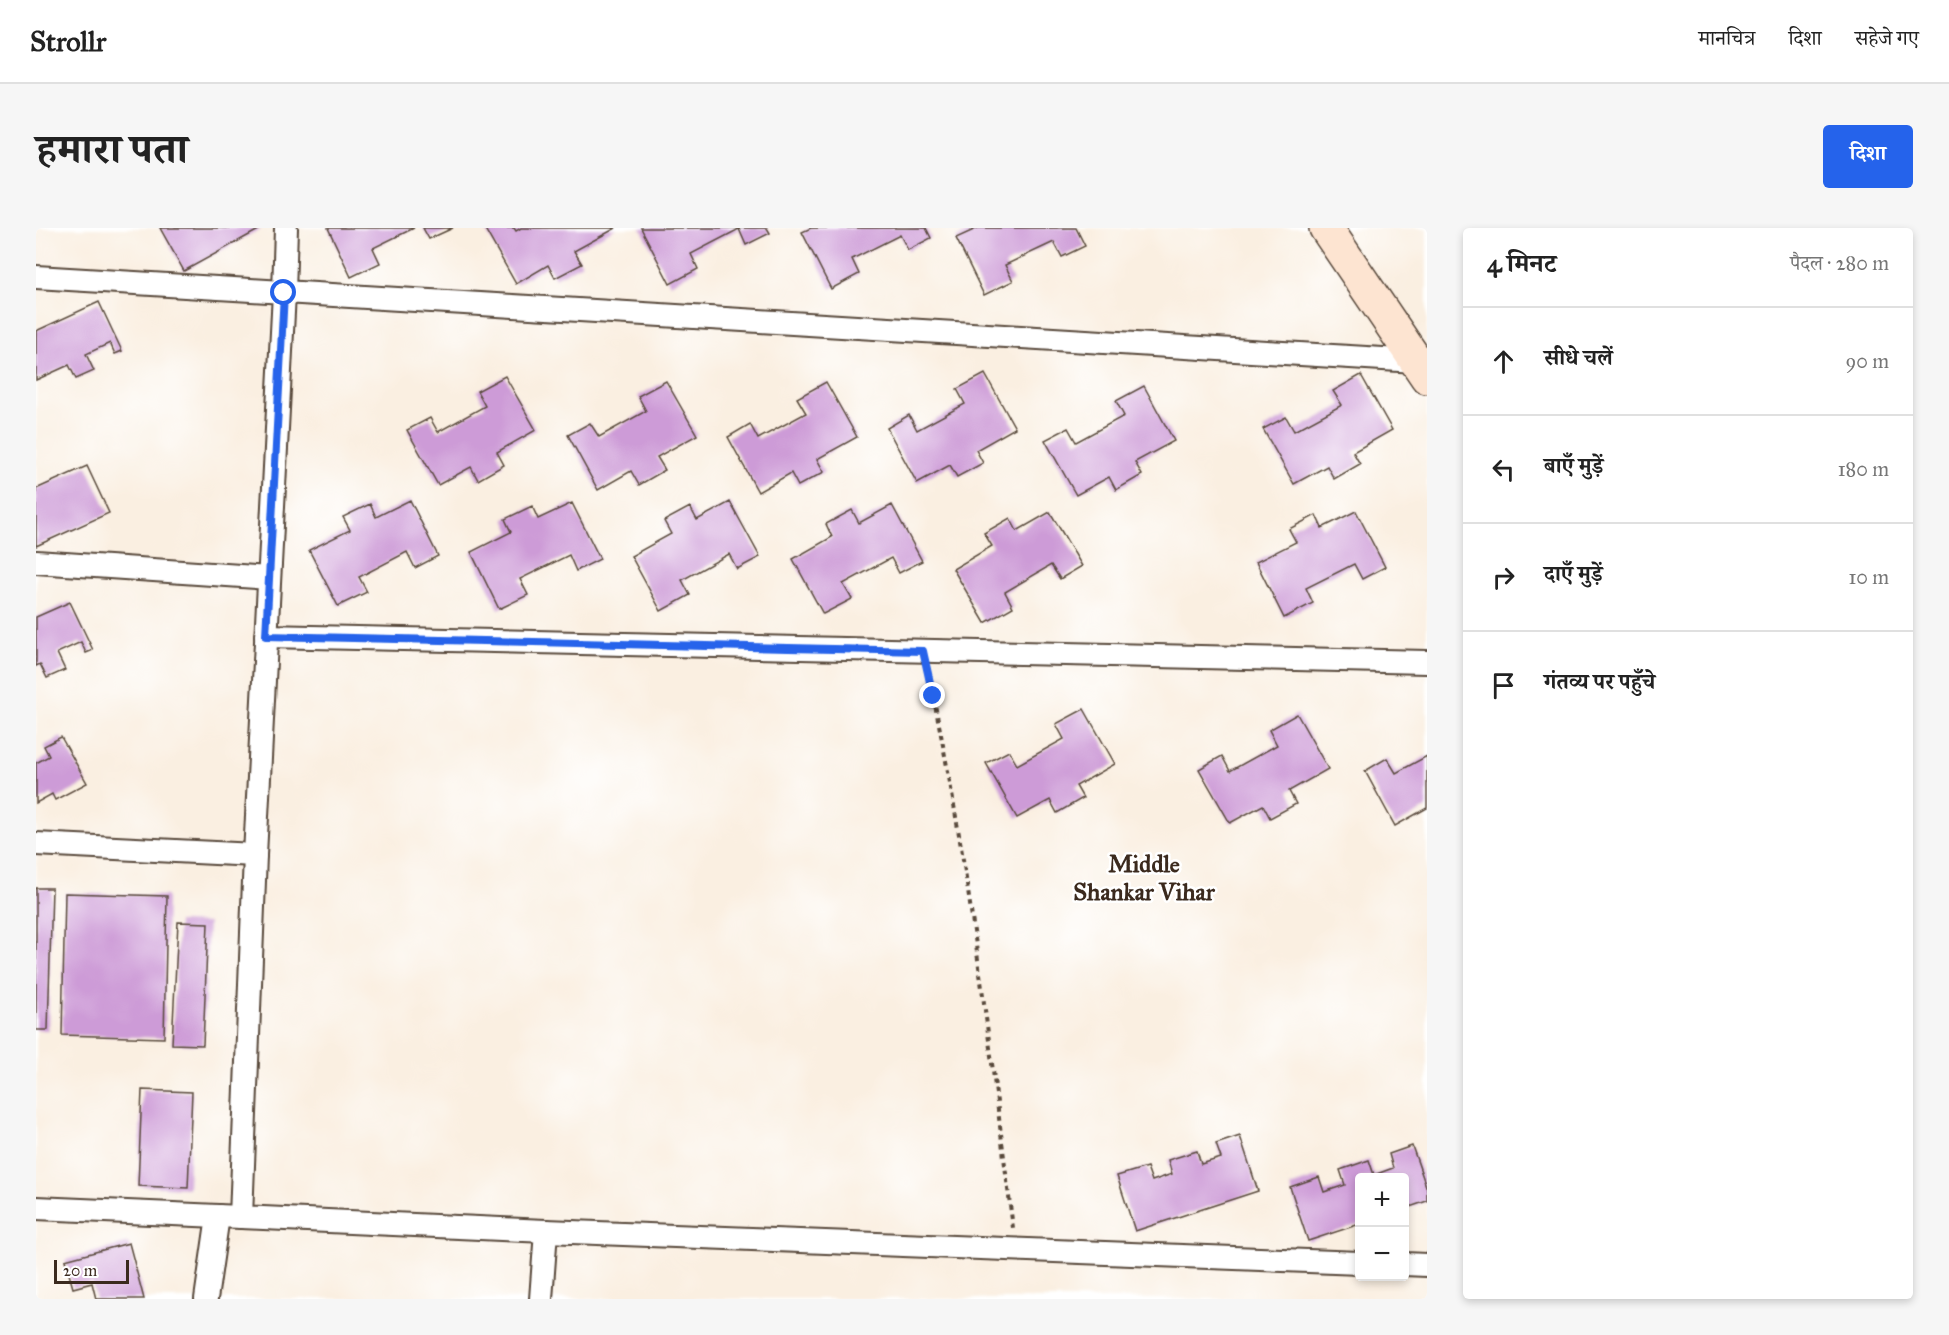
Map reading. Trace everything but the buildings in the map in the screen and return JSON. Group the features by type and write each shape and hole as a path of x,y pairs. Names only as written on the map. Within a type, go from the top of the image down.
{"street":[{"path":"242,1217 255,855 286,228"},
{"path":"1326,228 1421,369"},
{"path":"36,277 1421,369"},
{"path":"36,562 269,578"},
{"path":"266,636 1427,662"},
{"path":"36,844 255,855"},
{"path":"36,1208 1355,1263"},
{"path":"206,1299 218,1216"},
{"path":"541,1299 546,1231"},
{"path":"1409,1264 1427,1265"}],"path":[{"path":"923,651 954,803 985,1009 1016,1249"}],"district":[{"name":"Middle Shankar Vihar","path":"1144,878"}],"route":[{"path":"284,293 266,636 923,651 933,696"}]}
